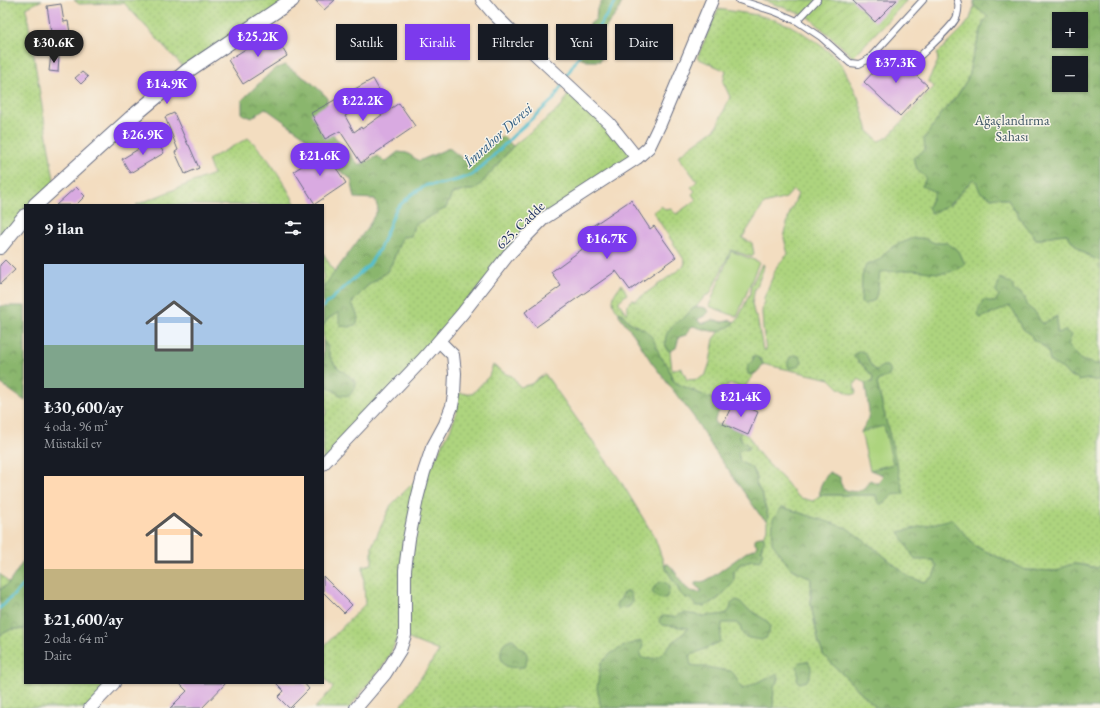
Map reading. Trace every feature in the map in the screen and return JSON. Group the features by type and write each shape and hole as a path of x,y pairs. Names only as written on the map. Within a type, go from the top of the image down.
{"street":[{"path":"36,204 130,118 187,71 292,0"},
{"path":"482,0 492,13 558,77 609,123 637,158"},
{"name":"625. Cadde","path":"324,463 424,358 462,314 508,255 543,219 637,158 649,147 712,0"},
{"path":"0,247 24,217"},
{"path":"356,708 385,674 400,650 405,635 405,570 409,539 424,472 432,448 445,424 452,406 454,394 455,373 453,355 439,341"},
{"path":"90,708 113,684"}],"lane":[{"path":"739,0 797,21 821,37 850,63 860,64 869,59 923,0"},
{"path":"797,21 817,0"},
{"path":"920,57 957,17 957,0"}],"green space":[{"path":"0,0 42,0 26,8 55,186 36,204 24,204 24,217 0,247"},
{"path":"74,0 292,0 187,71 124,3 79,4"},
{"path":"603,0 623,0 617,13 607,25 607,24 590,24 596,19 597,9"},
{"path":"763,0 907,0 853,57 809,17"},
{"name":"Ağaçlandırma Sahası","path":"974,0 1100,0 1100,261 1081,250 1067,234 1036,239 1008,200 998,197 992,198 980,192 976,181 973,179 950,204 931,213 928,207 935,192 922,186 926,178 917,169 913,158 925,150 924,139 944,110 957,96 968,78 984,21 988,17 974,6"},
{"path":"974,6 989,17 984,21 968,78 957,96 944,110 917,169 926,178 935,191 928,207 951,204 973,179 991,198 998,197 1008,200 1036,239 1067,234 1073,243 1081,250 1100,261 1100,565 1097,568 1072,564 1059,571 1025,570 975,546 951,519 915,559 933,560 937,567 933,578 924,582 909,577 878,551 803,514 782,507 790,568 811,578 811,605 819,644 824,656 877,708 400,708 439,651 399,635 386,662 349,708 315,708 333,688 324,678 324,646 365,604 363,566 372,564 372,546 391,505 433,463 451,428 456,414 459,393 472,394 489,376 493,365 506,374 512,376 520,387 531,384 545,374 620,480 655,538 665,567 680,593 684,597 691,599 694,604 711,602 721,596 734,578 734,572 741,563 756,560 761,550 764,538 763,536 767,529 767,511 763,496 756,484 757,479 751,467 740,462 738,452 740,450 748,449 749,447 742,441 739,435 742,432 750,438 757,451 786,482 794,493 801,498 813,501 820,495 903,494 877,383 878,380 882,379 880,369 877,371 873,368 866,353 857,361 862,364 873,377 872,382 865,383 859,379 854,385 856,393 852,395 839,388 830,379 763,364 761,359 753,356 750,375 754,374 744,388 732,385 726,386 723,393 723,404 676,383 644,329 631,323 622,313 619,313 614,305 613,298 614,294 622,284 627,294 619,301 619,303 626,313 632,299 635,301 684,266 685,261 653,212 661,206 666,210 671,209 676,214 696,200 692,194 695,191 691,187 697,181 678,156 716,128 730,97 723,82 726,71 697,58 718,9 757,15 789,25 803,33 833,55 843,67 858,97 868,131 879,141 888,137 934,87 928,81 938,61 937,54 970,19","holes":["793,190 798,194 789,215 784,238 788,254 777,266 764,298 762,312 766,350 763,350 757,317 755,317 752,304 755,288 763,270 764,265 762,264 751,286 750,293 738,319 732,325 720,331 714,339 710,362 706,374 699,379 687,380 681,367 672,371 670,351 666,349 677,322 696,307 705,296 710,294 731,250 752,257 754,254 752,243 742,238 764,204 786,198"]},
{"path":"584,60 600,60 600,61"},
{"path":"285,65 312,83 327,97 326,125 359,165 378,156 385,162 398,152 407,153 419,161 449,148 463,159 476,159 503,136 513,146 482,183 474,190 467,190 452,194 446,208 414,225 411,236 402,237 392,263 386,273 366,287 352,303 358,317 357,324 350,327 340,326 339,312 328,319 324,325 324,287 368,227 378,209 375,199 355,198 351,179 327,161 303,135 265,108 252,118 242,114 242,100 274,69"},
{"path":"571,89 637,158 543,219 324,463 324,417 327,410 324,406 324,384 340,395 354,380 338,368 333,362 324,342 324,325 328,319 339,311 358,317 351,303 366,287 386,273 392,263 402,237 414,225 445,208 452,194 467,190 482,183 513,146 561,107"},
{"path":"248,138 269,161 281,178 295,204 138,204 213,174 208,160"},
{"path":"914,238 923,238 935,243 947,243 959,251 965,264 958,269 945,273 911,270 880,272 875,300 865,304 861,303 862,276 866,265 879,260 894,246"},
{"path":"731,251 759,262 737,317 709,306"},
{"path":"324,255 335,273 324,287"},
{"path":"1000,278 1012,284 1014,291 1025,298 1026,305 1036,313 1042,324 1057,316 1057,333 1065,331 1072,335 1068,344 1081,360 1100,364 1100,381 1088,379 1079,381 1076,377 1069,376 1063,369 1050,362 1048,350 1033,340 1031,335 1023,329 1013,310 1009,306 980,318 977,314 983,300 995,302 999,295 996,291"},
{"path":"0,306 24,306 24,400 0,383"},
{"path":"696,307 702,307 709,311 706,315 698,319 701,323 713,320 723,322 731,320 734,322 722,331 706,330 693,326 686,335 679,337 676,348 670,351 666,349 665,341 668,332"},
{"path":"619,313 621,313 629,322 644,329 653,338 660,356 668,366 672,379 676,383 723,404 715,419 715,424 723,424 742,432 739,435 742,441 749,446 748,449 740,450 738,452 740,462 751,467 754,472 757,479 756,484 763,496 767,511 767,521 760,515 714,450 693,416 652,363"},
{"path":"324,342 327,345 330,357 336,366 354,380 356,387 349,396 340,395 324,384"},
{"path":"860,351 866,353 871,366 875,370 877,371 882,366 887,366 891,370 889,376 879,380 877,384 904,494 891,495 887,501 880,504 877,501 876,495 820,495 823,480 829,472 840,477 841,484 846,490 855,491 864,488 870,480 878,484 883,475 870,470 893,464 884,427 861,432 868,419 869,411 865,383 872,382 873,377 854,357 854,354"},
{"path":"795,355 799,356 802,360 801,363 797,367 789,368 789,358"},
{"path":"753,356 759,358 763,364 755,373 748,374 748,366 753,360"},
{"path":"884,426 893,464 870,470 861,432"},
{"path":"782,507 847,528 909,577 924,582 933,577 937,567 933,560 915,560 899,532 952,519 975,546 1025,570 1058,571 1067,565 1072,564 1096,568 1100,565 1100,708 877,708 824,656 819,644 811,605 811,578 790,568 772,543 773,519"},
{"path":"759,536 763,536 764,538 761,548 763,552 762,558 760,561 751,560 744,564 741,563 734,572 733,583 721,596 705,606 697,606 691,599 684,597 680,593 665,567 666,564 668,564 685,587 689,590 701,592 695,583 705,581 712,577 748,551 756,548 757,545 755,543 755,539"},
{"path":"24,560 24,629 12,629 0,635 0,590 9,583"},
{"path":"0,574 9,583 0,590"},
{"path":"663,581 669,585 669,591 666,599 658,598 652,591 656,584"},
{"path":"627,591 631,593 632,603 629,607 619,609 616,606 617,602 621,599 622,594"},
{"path":"736,600 740,601 745,607 767,621 770,626 769,633 766,638 761,640 749,638 744,636 740,626 736,623 722,623 720,642 689,656 691,665 731,671 742,689 776,674 779,679 774,686 773,708 601,708 597,688 601,663 610,654 626,645 641,641 643,646 640,653 641,657 650,659 656,657 662,654 669,645 688,628 662,625 659,622 660,618 663,616 674,617 684,613 703,616 719,615 727,613 731,604"},
{"path":"12,629 24,629 24,684 113,684 90,708 0,708 0,635"},
{"path":"513,639 527,655 524,667 514,668 503,663 501,651 503,645 506,641"},
{"path":"808,661 811,669 810,676 807,681 800,683 797,679 797,665 800,662"}],"building":[{"path":"315,0 335,0 324,10"},
{"path":"852,0 897,0 875,22"},
{"path":"61,4 64,22 68,21 73,49 54,52 47,6"},
{"path":"273,32 287,56 243,84 228,60"},
{"path":"891,53 928,86 900,116 864,82"},
{"path":"51,55 59,56 58,72 49,71"},
{"path":"82,72 88,77 81,84 75,78"},
{"path":"373,79 382,95 345,116 354,132 361,127 362,129 399,103 415,126 361,163 340,131 325,139 311,113"},
{"path":"174,113 199,168 185,174 175,152 178,150 165,117"},
{"path":"155,139 164,153 130,173 122,159"},
{"path":"325,151 346,183 315,204 294,171"},
{"path":"76,187 85,196 77,204 57,204"},
{"path":"631,200 650,229 654,226 676,257 630,290 616,271 536,327 525,312 561,286 551,272 592,242 585,231"},
{"path":"5,260 15,270 0,284 0,265"},
{"path":"734,401 758,412 748,435 723,424"},
{"path":"324,577 352,605 344,613 324,593"},
{"path":"180,684 225,684 202,708 170,708 187,691"},
{"path":"277,684 305,684 309,689 290,708 278,697 284,691"}],"waterway":[{"name":"İmrahor Deresi","path":"565,78 617,0"},
{"name":"İmrahor Deresi","path":"324,306 369,265 380,248 396,209 412,194 427,185 440,184 472,175 554,99 563,83"},
{"name":"İmrahor Deresi","path":"0,608 24,585"}]}
